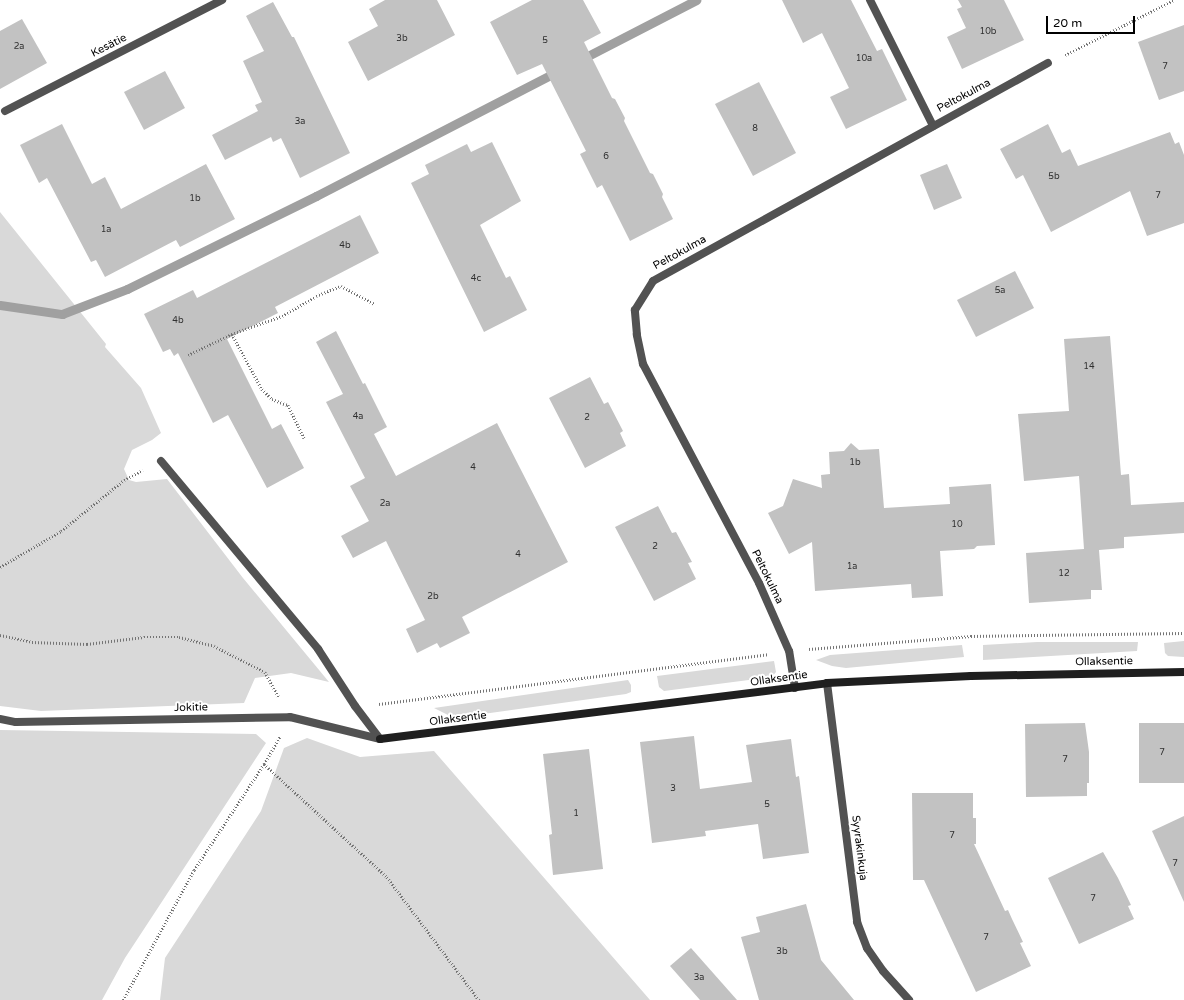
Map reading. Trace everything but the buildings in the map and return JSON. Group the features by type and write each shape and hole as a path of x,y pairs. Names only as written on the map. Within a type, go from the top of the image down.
{"street":[{"name":"Kesätie","path":"5,111 222,0"},
{"path":"870,0 933,126"},
{"name":"Peltokulma","path":"795,688 789,651 759,583 643,364 637,335 635,310 653,281 1048,63"},
{"path":"161,461 318,648 355,706 380,739"},
{"name":"Ollaksentie","path":"380,739 827,683 971,676 1184,672"},
{"name":"Syyrakinkuja","path":"827,683 857,922 867,948 883,971 909,1000"},
{"name":"Jokitie","path":"0,719 16,722 290,716 380,739"}],"path":[{"path":"1048,63 1174,0"},
{"path":"188,355 232,334 282,316 316,296 341,286 375,304"},
{"path":"232,334 262,389 272,399 288,405 304,438"},
{"path":"0,567 61,531 124,480 161,461"},
{"path":"355,706 789,651 971,636 1184,633"},
{"path":"0,635 32,642 88,644 144,638 179,637 214,646 265,672 290,716 264,764 194,870 123,1000"},
{"path":"264,764 387,877 480,1000"}],"shaded area":[{"path":"0,212 106,344 105,347 141,388 161,433 152,440 132,450 124,469 129,480 136,482 167,479 243,578 329,682 291,673 255,678 244,703 41,711 0,706"},
{"path":"1184,641 1184,657 1168,656 1165,653 1164,643"},
{"path":"1037,642 1138,642 1137,651 983,660 983,645"},
{"path":"962,645 964,657 846,668 832,666 816,660 830,655"},
{"path":"774,661 776,672 772,677 664,691 659,687 657,676"},
{"path":"628,680 631,685 631,692 626,694 454,718 434,708"},
{"path":"0,730 256,734 266,743 125,958 102,1000 0,1000"},
{"path":"307,738 360,757 434,751 650,1000 160,1000 165,958 261,811 284,748"}],"waterway":[{"path":"580,60 696,0"},
{"path":"0,305 62,314 127,289 316,196 558,71"}]}
